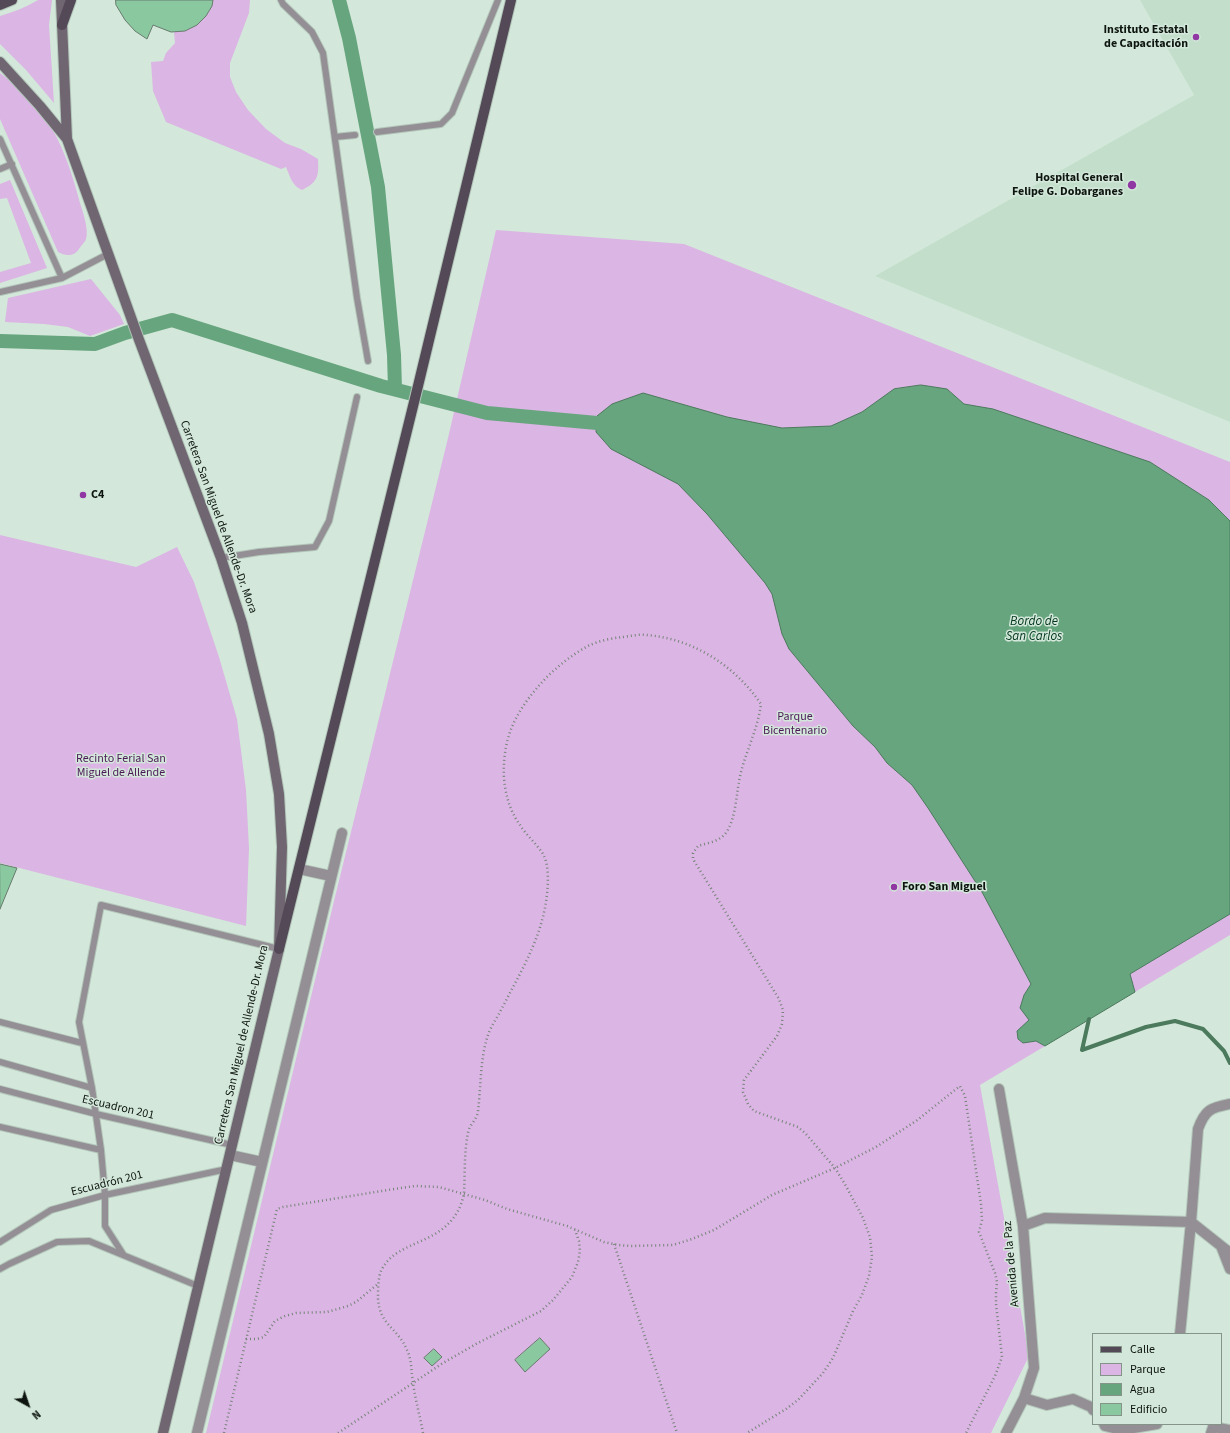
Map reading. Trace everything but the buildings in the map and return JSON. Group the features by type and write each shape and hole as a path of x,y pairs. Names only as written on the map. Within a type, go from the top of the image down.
{"main road":[{"path":"0,5 12,0"},
{"name":"Carretera San Miguel de Allende-Dr. Mora","path":"61,0 67,139 138,337 221,558 242,623 255,674 269,734 279,794 282,847 279,949 163,1433"},
{"path":"62,25 72,0"},
{"path":"279,949 418,386 510,0"},
{"name":"Carretera San Miguel de Allende-Dr. Mora","path":"0,62 40,106 67,139"}],"street":[{"path":"197,1433 342,833"},
{"path":"299,869 331,876"},
{"name":"Avenida de la Paz","path":"999,1089 1023,1226 1034,1368 1024,1398 1006,1433"},
{"path":"1180,1333 1198,1129 1203,1116 1214,1107 1230,1104"},
{"path":"231,1150 262,1162"},
{"path":"1023,1226 1045,1218 1191,1222 1230,1253"},
{"path":"1221,1246 1230,1269"},
{"path":"1024,1398 1047,1405 1073,1399 1092,1408"},
{"path":"1105,1425 1122,1430 1150,1425"},
{"path":"1211,1433 1213,1427 1230,1430"}],"lane":[{"path":"281,0 283,4 312,32 323,53 357,298 368,360"},
{"path":"377,132 441,124 452,113 498,0"},
{"path":"335,137 355,135"},
{"path":"0,139 62,278"},
{"path":"0,169 12,164"},
{"path":"0,298 0,291 62,278 108,254"},
{"path":"221,558 259,552 314,547 329,521 357,397"},
{"path":"123,1254 105,1226 105,1195 101,1150 92,1088 79,1022 101,905 279,949"},
{"path":"0,1022 82,1043"},
{"path":"0,1062 92,1088"},
{"name":"Escuadron 201","path":"0,1089 231,1150"},
{"path":"0,1127 101,1150"},
{"name":"Escuadrón 201","path":"0,1242 51,1210 105,1195 227,1169"},
{"path":"0,1269 57,1242 89,1241 198,1286"}],"path":[{"path":"423,1433 408,1350 404,1343 384,1320 380,1311 378,1298 379,1283 381,1272 393,1256 432,1236 450,1222 458,1212 464,1194 468,1130 477,1114 485,1047 488,1034 526,965 541,925 546,901 547,873 543,854 518,824 506,793 506,747 510,733 521,708 544,681 566,661 588,646 602,641 617,637 645,635 671,639 689,645 714,658 741,680 752,691 761,704 759,718 741,772 731,823 725,834 718,840 698,846 693,853 694,859 779,999 783,1010 782,1024 777,1036 744,1080 743,1092 748,1104 754,1112 798,1127 806,1134 835,1168 863,1218 870,1237 872,1257 869,1276 833,1358 823,1373 798,1400 786,1410 747,1433"},
{"path":"224,1433 277,1209 368,1192 416,1186 439,1187 575,1229 604,1242 654,1246 673,1245 714,1230 772,1195 835,1168 876,1148 916,1121 960,1086 965,1096 981,1204 982,1220 979,1232 998,1282 996,1304 1002,1357 995,1376 966,1433"},
{"path":"338,1433 443,1363 541,1310 553,1300 572,1277 578,1262 580,1246 575,1229"},
{"path":"614,1244 677,1433"},
{"path":"246,1339 257,1339 264,1336 275,1322 285,1316 327,1312 348,1306 356,1302 379,1283"}],"shaded area":[{"name":"Hospital General Felipe G. Dobarganes","path":"1140,0 1230,0 1230,422 875,276 1194,95"}],"green space":[{"path":"38,0 52,0 49,25 54,103 26,70 0,44 0,16 20,9"},
{"path":"213,0 250,0 249,13 230,63 230,77 236,92 248,110 266,129 285,143 301,149 318,159 318,174 316,178 311,184 302,190 296,186 286,167 281,169 166,122 153,91 151,62 163,61 166,53 175,43 174,32 188,29 199,23 208,13"},
{"path":"0,73 13,83 40,111 62,148 74,181 87,231 85,241 77,252 72,255 66,255 58,252 0,119"},
{"path":"10,180 47,268 0,283 0,272 31,263 7,198 0,199 0,184"},
{"name":"Parque Bicentenario","path":"496,230 684,244 1230,462 1230,935 980,1085 1029,1356 991,1433 206,1433 335,897 448,438"},
{"path":"91,279 120,315 124,324 90,336 68,327 5,322 8,298"},
{"name":"Recinto Ferial San Miguel de Allende","path":"0,535 136,567 177,547 194,582 219,657 237,719 246,790 249,848 246,926 0,863"}],"water":[{"name":"Bordo de San Carlos","path":"921,385 947,389 964,404 993,409 1150,462 1209,500 1230,521 1230,914 1130,974 1135,992 1045,1046 1036,1041 1023,1043 1018,1039 1017,1031 1029,1020 1020,1008 1024,995 1031,984 982,892 912,785 887,763 875,747 853,726 789,649 782,634 772,594 765,583 707,514 678,484 611,449 596,432 597,416 612,404 643,393 727,417 782,428 831,426 862,412 894,389"}],"waterway":[{"path":"339,0 349,38 378,187 394,355 395,389"},
{"path":"0,341 95,344 125,333 172,320 381,386 487,413 597,423"},
{"path":"1089,1019 1082,1050 1146,1027 1175,1021 1203,1029 1224,1051 1230,1063"}],"place":[{"name":"Instituto Estatal de Capacitación","path":"1196,37"},
{"name":"Hospital General Felipe G. Dobarganes","path":"1132,185"},
{"name":"C4","path":"83,495"},
{"name":"Foro San Miguel","path":"894,887"}]}
